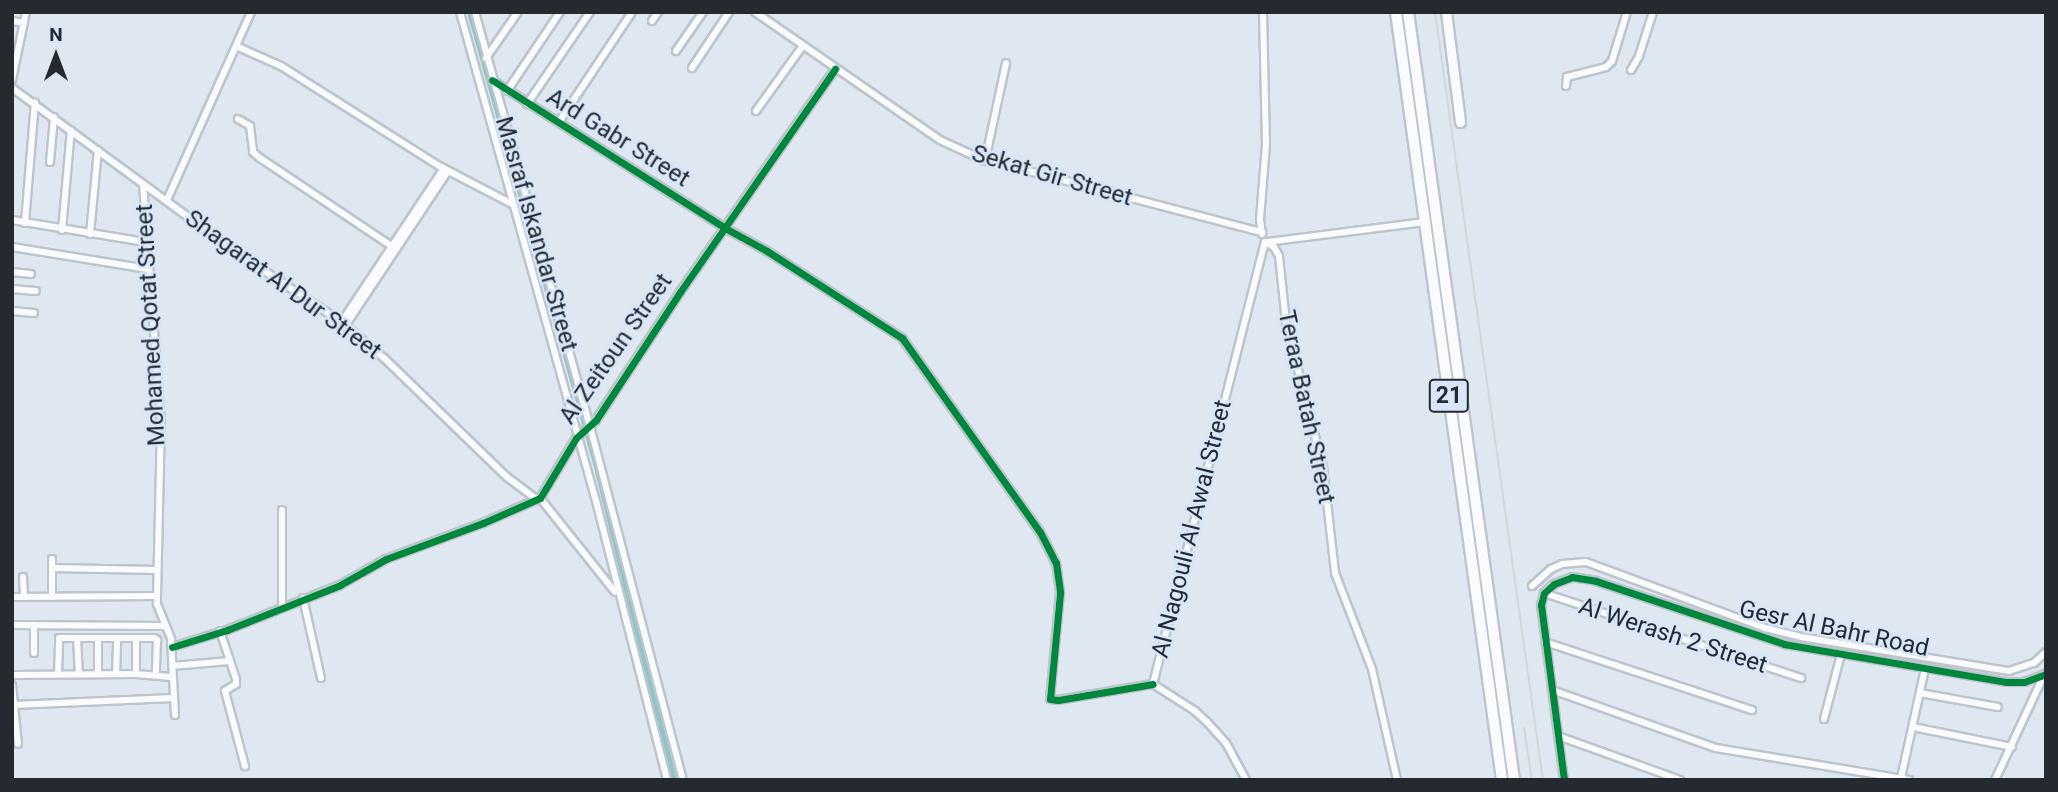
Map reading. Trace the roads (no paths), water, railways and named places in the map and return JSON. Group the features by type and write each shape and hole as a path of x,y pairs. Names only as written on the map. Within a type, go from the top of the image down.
{"highway":[{"name":"21","path":"1396,12 1502,780"},
{"name":"21","path":"1408,12 1514,780"}],"main road":[{"path":"1446,12 1460,122"}],"street":[{"path":"12,80 26,12"},
{"path":"167,200 251,12"},
{"name":"Masraf Iskandar Street","path":"460,12 578,436 619,599 652,712 667,780"},
{"name":"Masraf Iskandar Street","path":"475,12 590,426 683,780"},
{"path":"486,58 518,12"},
{"path":"507,91 560,12"},
{"path":"527,104 590,12"},
{"path":"559,122 632,12"},
{"path":"652,21 658,12"},
{"path":"676,51 703,12"},
{"path":"692,68 729,12"},
{"name":"Sekat Gir Street","path":"755,12 940,140 985,161 1262,232"},
{"name":"Teraa Batah Street","path":"1263,12 1266,144 1262,232 1265,242 1274,247 1279,256 1286,323 1323,467 1335,573 1369,662 1396,780"},
{"path":"1566,86 1567,77 1606,67 1612,61 1627,12"},
{"path":"1631,70 1639,56 1653,12"},
{"path":"12,21 24,23"},
{"path":"236,46 281,66 446,169 514,205"},
{"path":"757,111 802,47"},
{"path":"985,161 1006,64"},
{"name":"Al Zeitoun Street","path":"539,499 578,436 590,426 835,69"},
{"name":"Ard Gabr Street","path":"492,80 902,338 1040,532 1056,563 1060,584 1050,699 1058,700 1153,684"},
{"name":"Shagarat Al Dur Street","path":"12,88 35,102 239,254 343,325 384,358 507,477 539,499 619,599"},
{"path":"25,223 35,102"},
{"path":"50,162 54,117"},
{"path":"238,119 250,126 253,152 260,158 394,248"},
{"path":"62,230 71,130"},
{"path":"90,234 98,150"},
{"path":"343,325 446,169"},
{"name":"Mohamed Qotat Street","path":"143,184 145,242 161,421 156,596 158,612 172,647 171,677 175,715"},
{"path":"12,220 145,242"},
{"path":"1265,242 1426,222"},
{"name":"Al Nagouli Al Awal Street","path":"1246,780 1226,743 1207,722 1180,700 1153,684 1265,242"},
{"path":"12,247 148,269"},
{"path":"12,272 31,274"},
{"path":"12,289 36,291"},
{"path":"12,311 34,313"},
{"path":"172,647 340,584 386,559 539,499"},
{"path":"282,510 282,607"},
{"path":"52,559 52,597"},
{"name":"Gesr Al Bahr Road","path":"1532,586 1551,569 1562,564 1586,562 1719,612 1801,637 2009,671 2034,663 2046,652"},
{"path":"52,568 155,570"},
{"path":"23,577 24,597"},
{"name":"Gesr Al Bahr Road","path":"1544,595 1562,579 1582,577 1760,638 1925,669 2015,682 2045,674"},
{"path":"1544,595 1545,642 1564,780"},
{"name":"Al Werash 2 Street","path":"1544,595 1801,678"},
{"path":"12,597 156,596"},
{"path":"303,598 321,678"},
{"path":"12,625 165,626"},
{"path":"34,625 34,653"},
{"path":"220,631 237,682 225,691 245,765"},
{"path":"77,638 79,674"},
{"path":"98,638 98,674"},
{"path":"116,674 117,638"},
{"path":"58,674 58,639 136,638 156,639 156,675"},
{"path":"136,638 136,674"},
{"path":"1545,642 1752,710"},
{"path":"1824,719 1841,654"},
{"path":"172,666 230,661"},
{"path":"1552,690 1716,748 1905,779 1925,669"},
{"path":"12,675 136,674 171,677"},
{"path":"1995,780 2045,674"},
{"path":"12,685 14,731 18,744"},
{"path":"1920,693 1998,708"},
{"path":"13,700 173,698"},
{"path":"1913,727 2011,747"},
{"path":"1558,736 1680,780"},
{"path":"1862,772 1864,780"}],"waterway":[{"path":"470,12 598,471 674,780"},
{"path":"2036,674 2046,668"},
{"path":"2012,679 2028,677"}],"railway":[{"path":"1435,12 1543,780"},
{"path":"1524,728 1532,780"}]}
